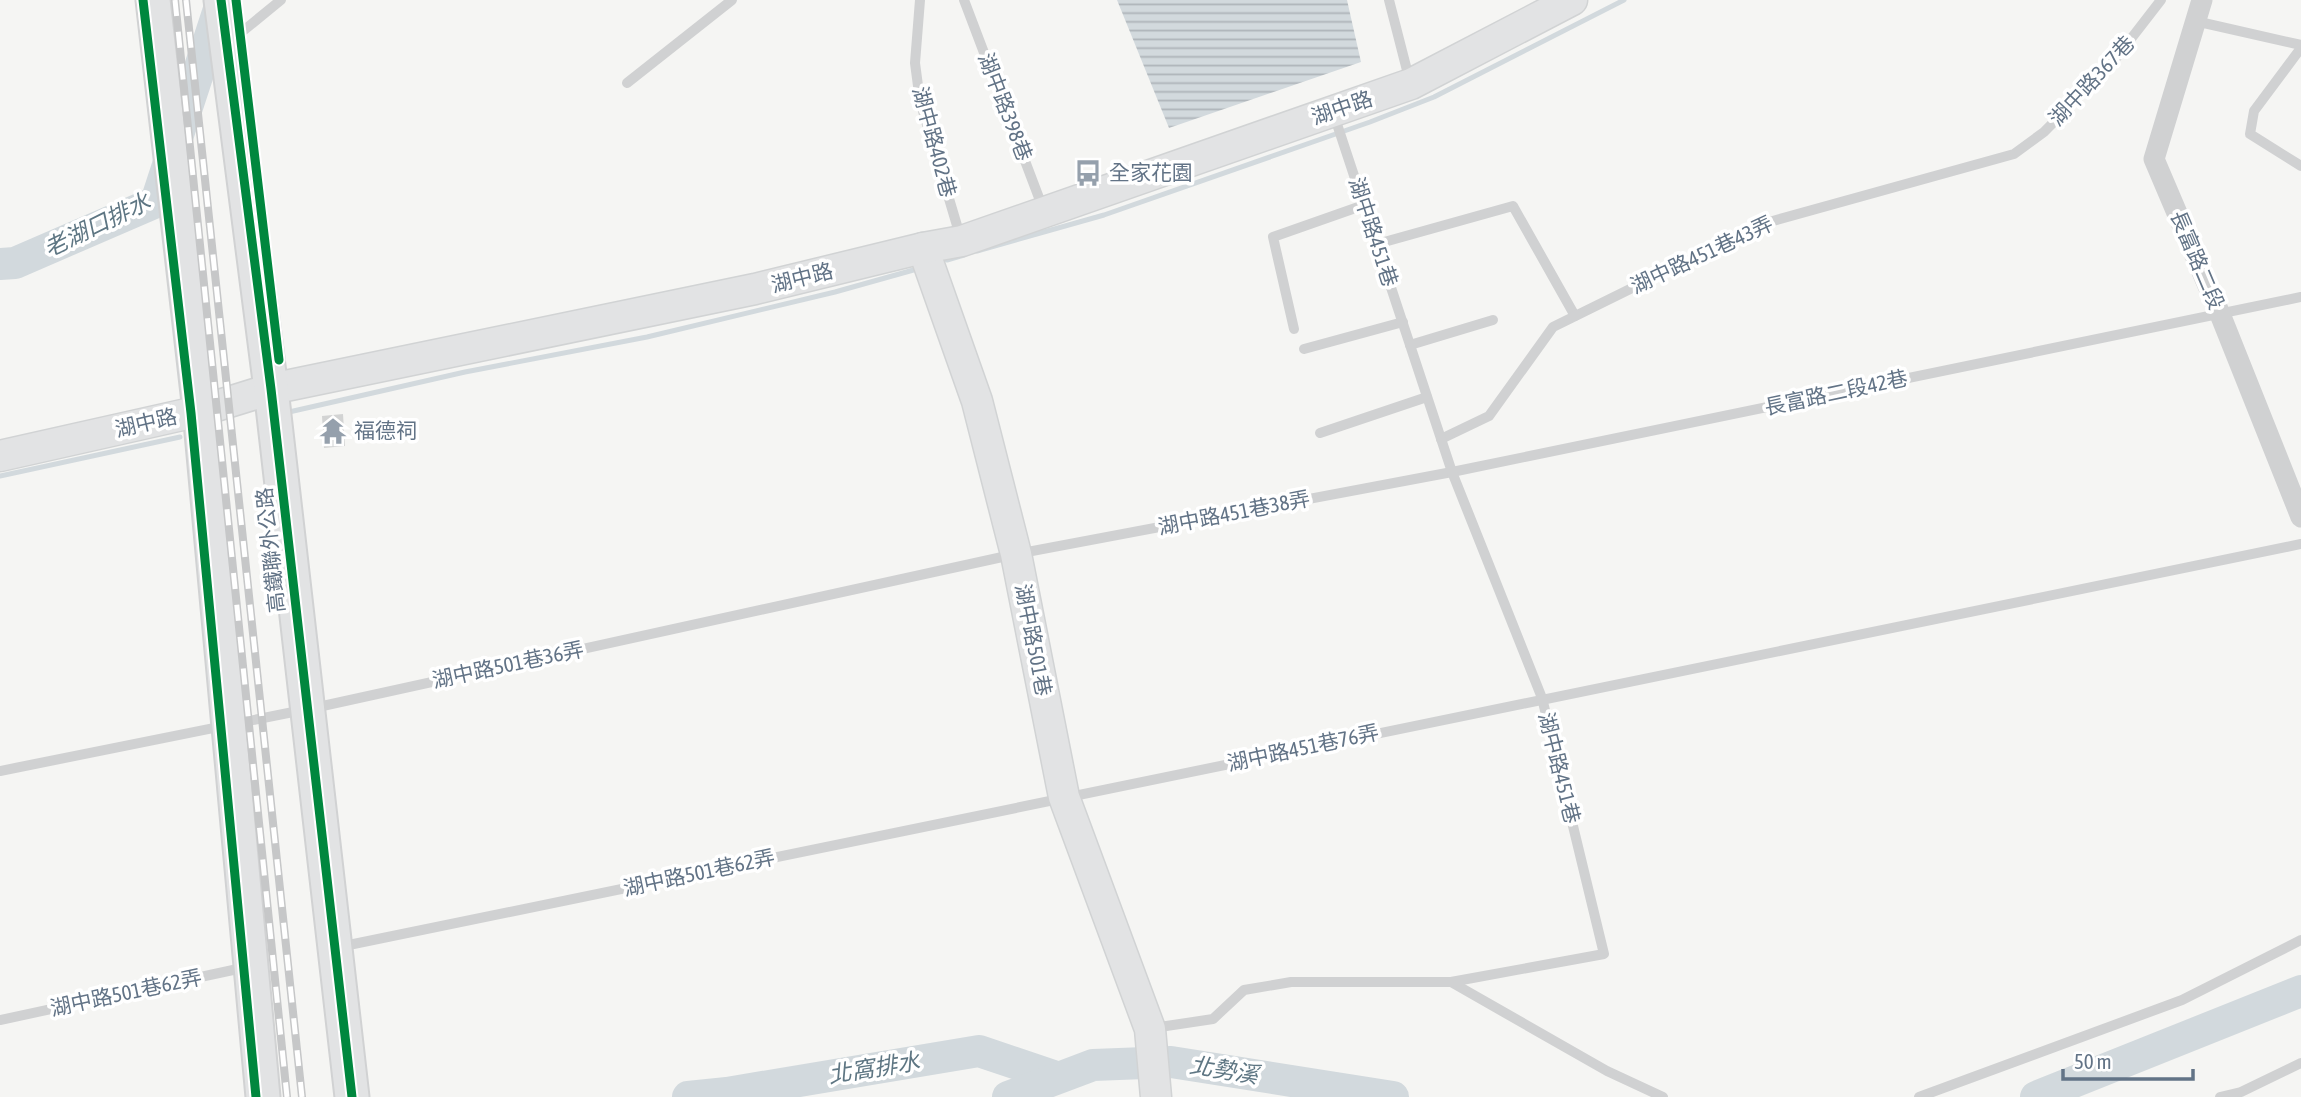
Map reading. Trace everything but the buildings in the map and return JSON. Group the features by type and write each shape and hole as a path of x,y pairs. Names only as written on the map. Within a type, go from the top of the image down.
{"main road":[{"path":"153,0 200,411 263,1097"},
{"name":"高鐵聯外公路","path":"221,0 271,389 352,1097"}],"street":[{"name":"湖中路","path":"0,456 200,411 271,389 755,289 962,241 1411,84 1572,0"},
{"name":"長富路二段","path":"2202,0 2154,159 2220,314 2301,517"},
{"name":"湖中路501巷","path":"923,248 977,401 1016,554 1064,797 1150,1029 1156,1097"}],"lane":[{"path":"226,44 281,0"},
{"path":"627,83 732,0"},
{"name":"湖中路402巷","path":"919,0 915,63 920,101 962,241"},
{"name":"湖中路398巷","path":"964,0 1045,213"},
{"path":"1389,0 1411,84"},
{"name":"湖中路367巷","path":"2014,154 2044,132 2113,62 2161,0"},
{"path":"2195,21 2301,47 2254,111 2250,134 2301,166"},
{"name":"湖中路451巷","path":"1150,1029 1213,1019 1244,990 1291,982 1451,982 1604,954 1542,698 1451,472 1333,111"},
{"name":"湖中路451巷43弄","path":"1441,439 1489,416 1553,327 1575,316 1762,224 2014,154"},
{"path":"1294,329 1273,237 1364,205"},
{"path":"1377,244 1513,206 1575,316"},
{"name":"長富路二段42巷","path":"1451,472 2301,297"},
{"path":"1410,345 1493,320"},
{"path":"1304,349 1403,322"},
{"path":"1320,433 1427,397"},
{"name":"湖中路451巷38弄","path":"1016,554 1451,472"},
{"name":"湖中路451巷76弄","path":"1064,797 2301,544"},
{"name":"湖中路501巷36弄","path":"0,771 307,709 1016,554"},
{"name":"湖中路501巷62弄","path":"334,948 1064,797"},
{"path":"1919,1097 2182,1000 2301,940"},
{"name":"湖中路501巷62弄","path":"0,1020 252,966"},
{"path":"1451,982 1607,1071 1663,1097"},
{"path":"2220,1097 2241,1092 2301,1063"}],"shaded area":[{"path":"1117,0 1347,0 1361,62 1169,128"}],"waterway":[{"name":"老湖口排水","path":"0,264 15,263 156,202 222,0"},
{"path":"977,251 1104,215 1370,122 1434,97 1624,0"},
{"path":"947,260 964,255"},
{"path":"289,412 465,372 647,337 835,292 917,269"},
{"path":"0,476 180,437"},
{"name":"北勢溪","path":"2036,1097 2301,991"},
{"name":"北窩排水","path":"688,1097 727,1093 979,1051 1056,1077"},
{"name":"北勢溪","path":"1008,1097 1093,1065 1171,1062 1393,1097"}],"railway":[{"path":"175,0 287,1097"},
{"path":"186,0 302,1097"}],"cycle path":[{"path":"143,0 191,413 256,1097"},
{"path":"221,0 271,389 352,1097"},
{"path":"236,0 279,360"}],"place":[{"name":"全家花園","path":"1088,173"},
{"name":"福德祠","path":"333,431"}]}
